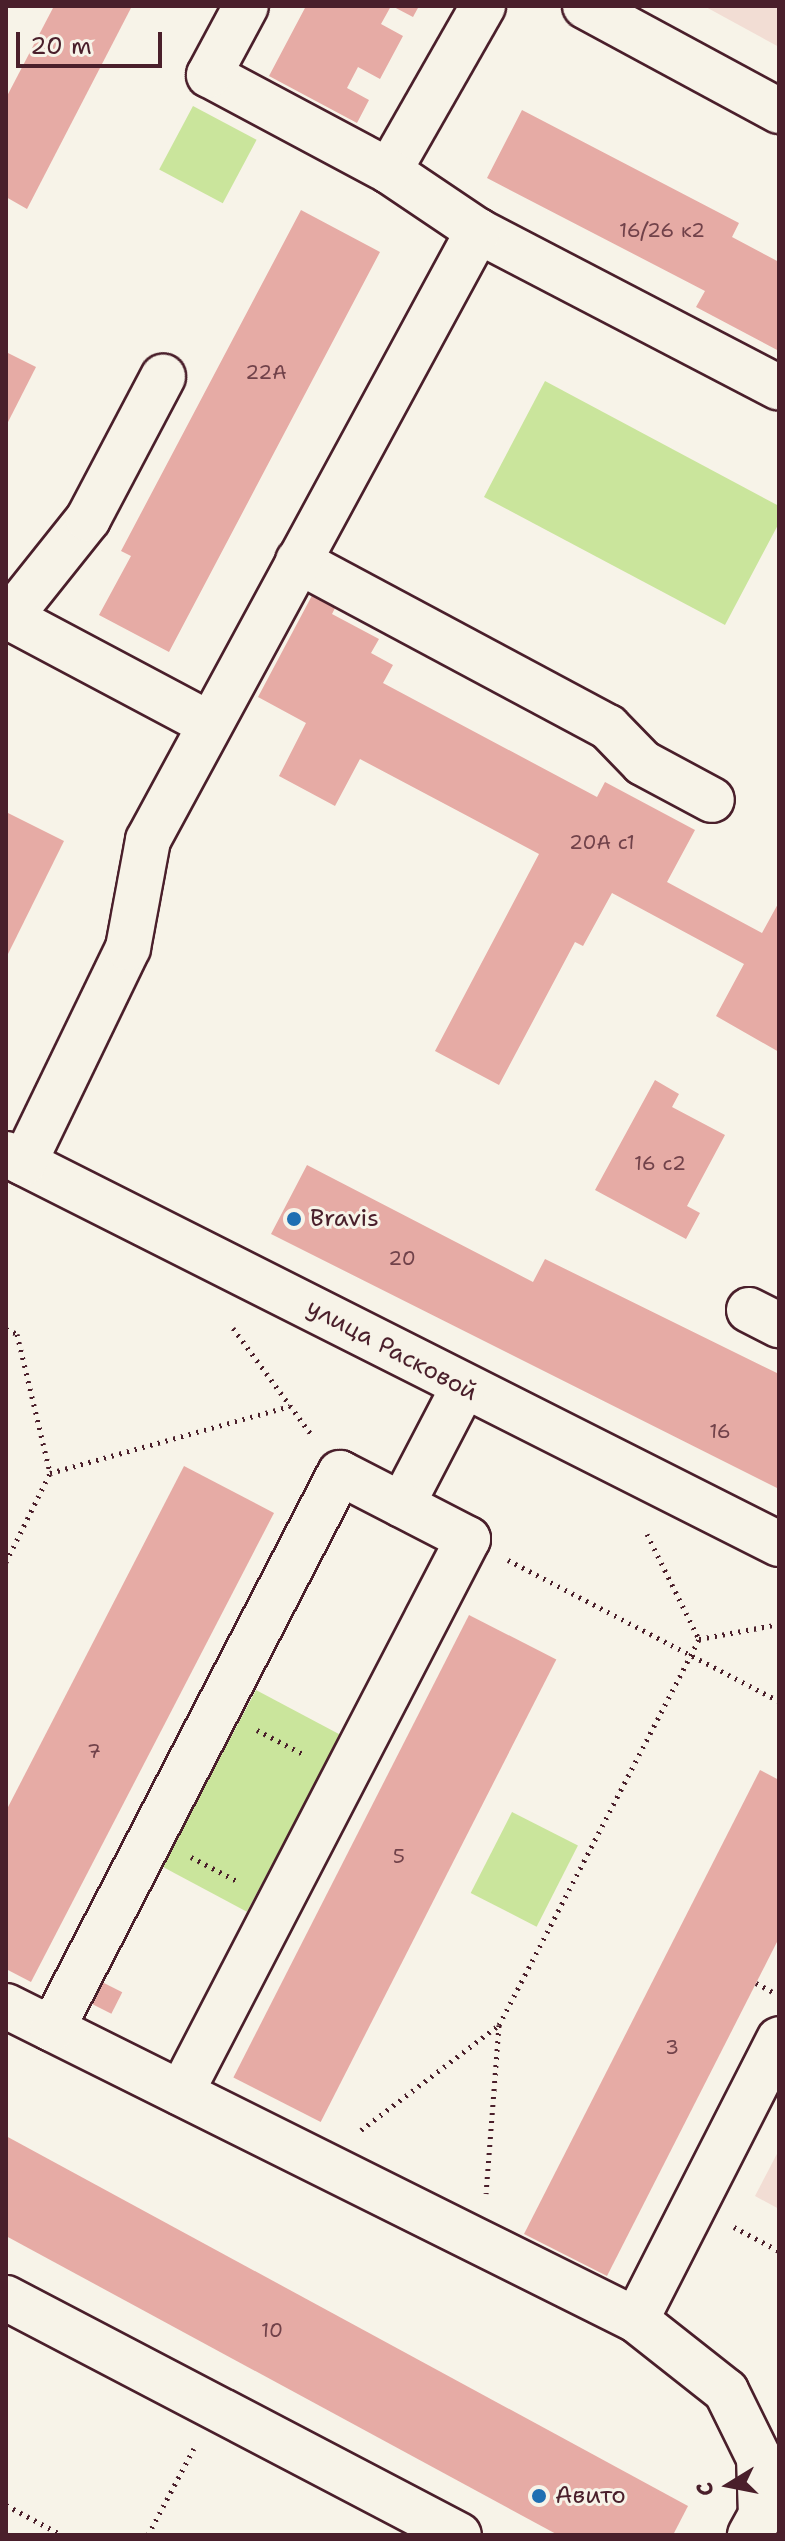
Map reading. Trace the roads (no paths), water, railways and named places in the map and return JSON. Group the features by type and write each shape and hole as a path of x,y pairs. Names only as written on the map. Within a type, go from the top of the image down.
{"street":[{"path":"246,6 209,75 389,171 478,231 779,388"},
{"path":"389,171 483,6"},
{"path":"585,6 779,111"},
{"path":"15,1159 128,948 148,840 478,231"},
{"path":"163,377 88,519 13,610 210,724"},
{"path":"298,561 608,727 643,763 712,800"},
{"name":"улица Расковой","path":"15,1159 226,1262 463,1388 779,1544"},
{"path":"402,1505 463,1388"},
{"path":"52,2029 340,1473 468,1539 181,2093"},
{"path":"6,2006 636,2320 726,2391 759,2458 763,2525"},
{"path":"636,2320 779,2039"},
{"path":"10,2310 459,2535"}],"place":[{"name":"Bravis","path":"294,1219"},
{"name":"Авито","path":"539,2496"}]}
